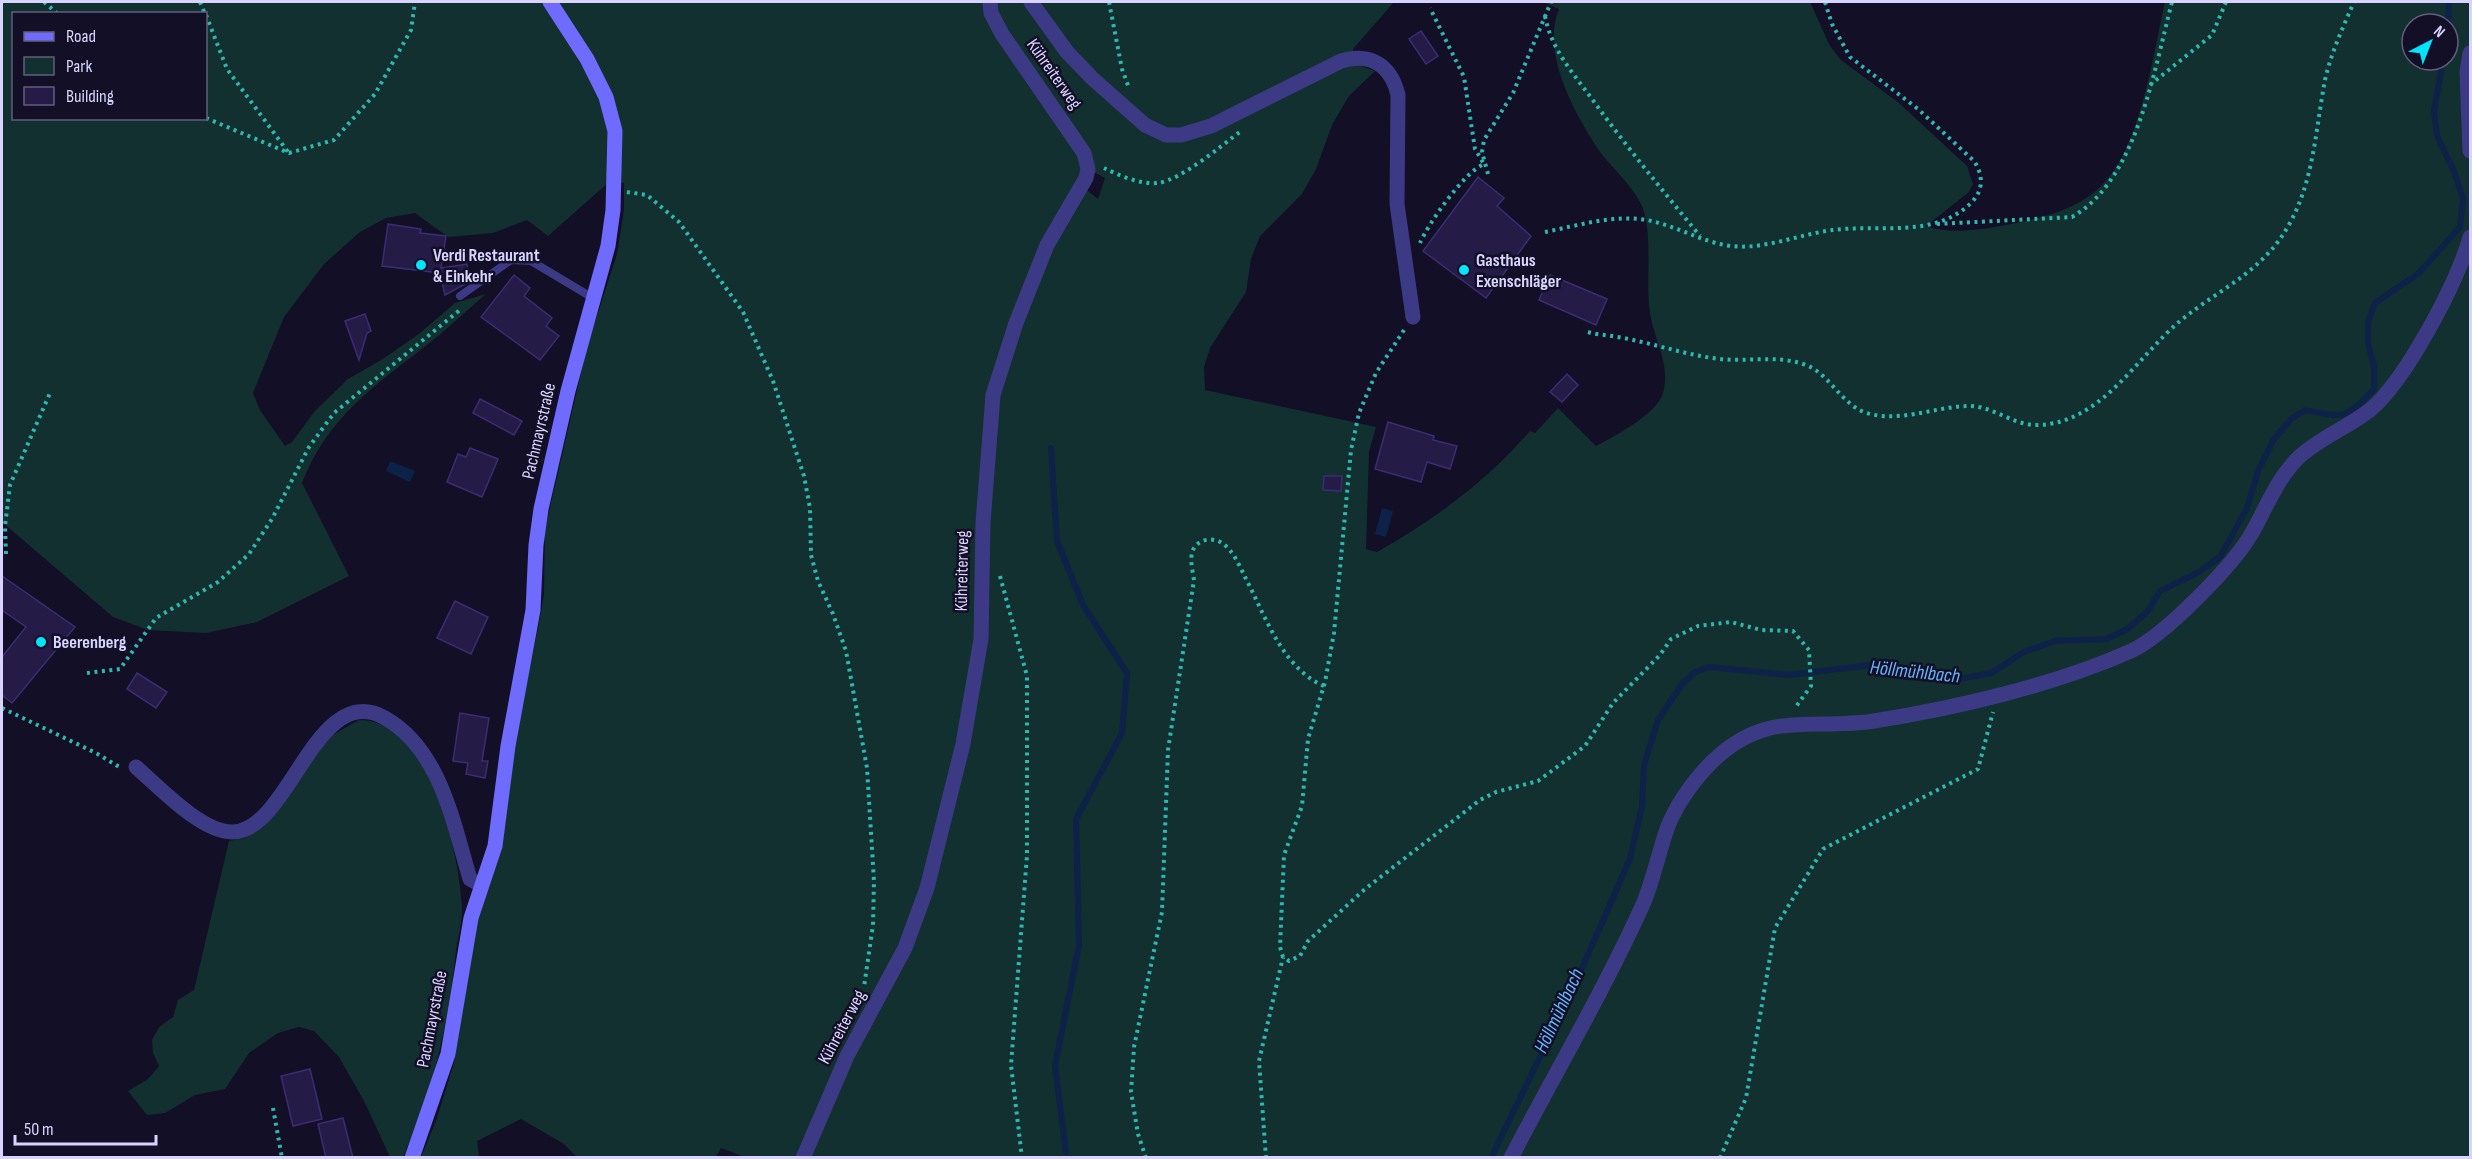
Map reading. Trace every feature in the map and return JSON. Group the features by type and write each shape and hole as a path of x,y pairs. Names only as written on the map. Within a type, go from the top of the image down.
{"street":[{"name":"Pachmayrstraße","path":"412,1158 448,1054 465,951 480,885 495,846 508,746 533,610 536,545 541,509 608,246 614,193 615,131 606,97 587,58 550,2"},
{"name":"Kühreiterweg","path":"803,1158 847,1056 906,948 927,888 963,744 981,639 983,523 989,418 993,395 1020,313 1047,245 1086,178 1088,169 1084,153 1002,34 991,13 990,2"},
{"name":"Kühreiterweg","path":"1031,2 1067,52 1092,78 1145,126 1166,135 1182,135 1211,126 1341,61 1361,57 1383,66 1393,79 1398,95 1397,204 1413,317"},
{"path":"2470,52 2467,72 2470,151"},
{"path":"1511,1158 1644,901 1669,825 1692,785 1721,753 1741,738 1762,728 1783,724 1829,726 1874,721 1998,695 2131,651 2152,639 2227,568 2241,550 2266,503 2295,461 2308,449 2373,408 2404,372 2437,311 2470,237"},
{"path":"136,767 207,825 234,832 247,829 270,809 315,744 339,722 362,711 378,714 396,724 429,762 443,791 470,879 480,885"}],"lane":[{"path":"460,296 511,260 531,261 593,298"}],"path":[{"path":"44,2 56,12"},
{"path":"207,118 289,153 334,140 375,94 411,30 415,2"},
{"path":"1109,2 1122,69 1131,93"},
{"path":"1484,164 1482,153 1484,140 1512,93 1551,2"},
{"path":"1825,2 1833,24 1850,57 1918,109 1980,170 1982,179 1977,197 1952,216 1932,224"},
{"path":"1545,232 1612,219 1640,219 1729,246 1751,247 1835,229 1911,228 1932,224 1983,224 2072,217 2088,208 2104,193 2123,165 2150,85 2172,2"},
{"path":"2150,85 2212,35 2226,2"},
{"path":"1587,333 1720,359 1781,360 1804,364 1817,370 1851,404 1862,411 1878,416 1899,416 1937,408 1970,406 1993,410 2027,424 2039,425 2067,419 2095,406 2175,325 2256,268 2292,220 2314,155 2326,78 2354,2"},
{"path":"1430,8 1464,77 1475,149 1488,174"},
{"path":"1545,16 1553,42 1566,64 1641,164 1700,237"},
{"path":"207,19 227,69 289,153"},
{"path":"1419,248 1421,239 1460,185 1476,168 1484,164"},
{"path":"614,193 647,195 679,222 722,279 743,312 773,381 804,476 810,508 811,555 818,581 846,651 867,768 874,892 873,925 862,995"},
{"path":"87,673 120,669 156,618 218,582 239,564 261,536 309,447 334,413 362,387 414,350 464,305"},
{"path":"1266,1158 1259,1061 1283,957 1280,946 1284,855 1302,806 1308,740 1324,686 1334,633 1341,541 1354,431 1376,373 1413,317"},
{"path":"6,554 5,526 10,485 28,438 50,393"},
{"path":"1146,1158 1138,1134 1131,1092 1134,1047 1162,912 1168,750 1194,580 1192,553 1198,542 1208,539 1221,542 1235,557 1280,644 1308,679 1324,686"},
{"path":"997,569 1027,676 1026,855 1011,1065 1022,1158"},
{"path":"1283,957 1289,961 1300,956 1308,941 1365,889 1480,800 1496,792 1538,781 1585,746 1613,703 1660,656 1671,639 1698,626 1731,622 1761,630 1793,631 1809,650 1811,686 1783,724"},
{"path":"1720,1158 1746,1098 1775,927 1823,849 1978,769 1998,695"},
{"path":"2,708 96,753 120,768 136,767"},
{"path":"273,1108 282,1158"}],"green space":[{"path":"2,2 1394,2 1353,49 1355,64 1375,71 1349,96 1332,125 1316,169 1302,194 1260,236 1251,259 1246,292 1210,348 1204,367 1205,390 1376,427 1369,452 1366,549 1377,552 1419,527 1478,483 1530,431 1535,433 1558,408 1596,446 1624,430 1653,409 1663,393 1665,372 1650,313 1645,215 1631,188 1596,146 1569,98 1557,62 1554,43 1554,26 1559,9 1543,2 1810,2 1830,46 1841,60 1899,103 1967,166 1973,184 1969,192 1926,226 1957,231 1990,228 2048,215 2083,200 2102,185 2127,148 2136,124 2144,99 2165,2 2470,2 2470,1157 747,1158 721,1148 716,1157 578,1158 564,1144 521,1119 477,1141 479,1157 421,1157 436,1121 454,1063 476,926 540,618 544,594 545,529 587,347 617,254 624,210 624,183 609,182 548,236 527,220 493,233 448,237 415,213 386,218 360,232 324,264 284,317 253,393 260,410 285,446 292,442 314,412 348,379 383,359 420,333 455,303 486,294 354,405 339,421 313,460 302,483 349,576 257,622 206,633 148,630 113,617 2,522","holes":["1082,166 1105,178 1098,199 1078,183"]},
{"path":"359,720 382,725 402,738 424,767 436,792 447,825 461,892 461,919 444,1030 423,1107 403,1157 390,1157 364,1101 339,1057 314,1031 299,1027 278,1033 249,1053 225,1089 195,1095 165,1113 147,1115 128,1091 148,1079 159,1066 153,1053 152,1040 159,1027 173,1017 178,1000 194,990 229,841 244,838 257,830 329,737"}],"water":[{"path":"390,461 415,471 410,482 386,471"},
{"path":"1382,508 1393,511 1386,537 1375,534"}],"building":[{"path":"1421,31 1438,56 1426,64 1409,39"},
{"path":"1478,177 1504,198 1497,206 1531,236 1486,298 1423,251"},
{"path":"388,224 421,229 420,233 446,236 441,268 467,264 469,282 445,295 440,273 382,266"},
{"path":"514,275 530,288 524,296 552,318 546,326 559,336 540,360 481,317"},
{"path":"1550,275 1607,299 1596,325 1539,300"},
{"path":"365,314 371,331 367,333 359,360 345,321"},
{"path":"1567,374 1578,385 1562,402 1550,392"},
{"path":"480,399 522,421 514,435 473,413"},
{"path":"1388,422 1434,436 1433,440 1457,446 1450,469 1427,462 1421,482 1375,469"},
{"path":"470,448 498,459 482,497 447,482 458,454 466,457"},
{"path":"1324,476 1342,476 1341,491 1323,490"},
{"path":"2,576 75,627 12,703 2,695 2,657 26,627 2,610"},
{"path":"455,601 488,617 471,654 437,638"},
{"path":"137,673 167,692 156,708 127,689"},
{"path":"460,713 489,718 482,761 488,761 485,778 466,774 468,763 453,761"},
{"path":"310,1069 322,1119 293,1126 281,1076"},
{"path":"343,1118 353,1158 326,1158 318,1124"}],"waterway":[{"name":"Höllmühlbach","path":"2449,2 2449,12"},
{"name":"Höllmühlbach","path":"1491,1158 1572,991 1630,859 1642,806 1644,765 1658,720 1682,684 1695,672 1709,667 1789,675 1871,665 1933,678 1959,679 1991,673 2024,652 2055,641 2106,639 2126,630 2147,612 2160,591 2197,573 2220,557 2247,508 2258,471 2274,439 2291,419 2305,410 2344,414 2357,406 2374,389 2374,366 2368,343 2368,322 2375,303 2419,273 2460,227 2463,198 2453,169 2437,136 2434,111 2441,72"},
{"path":"1051,448 1057,541 1083,605 1127,673 1122,733 1076,819 1079,945 1055,1066 1066,1152"}],"place":[{"name":"Verdi Restaurant & Einkehr","path":"421,265"},
{"name":"Gasthaus Exenschläger","path":"1464,270"},
{"name":"Beerenberg","path":"41,642"}]}
